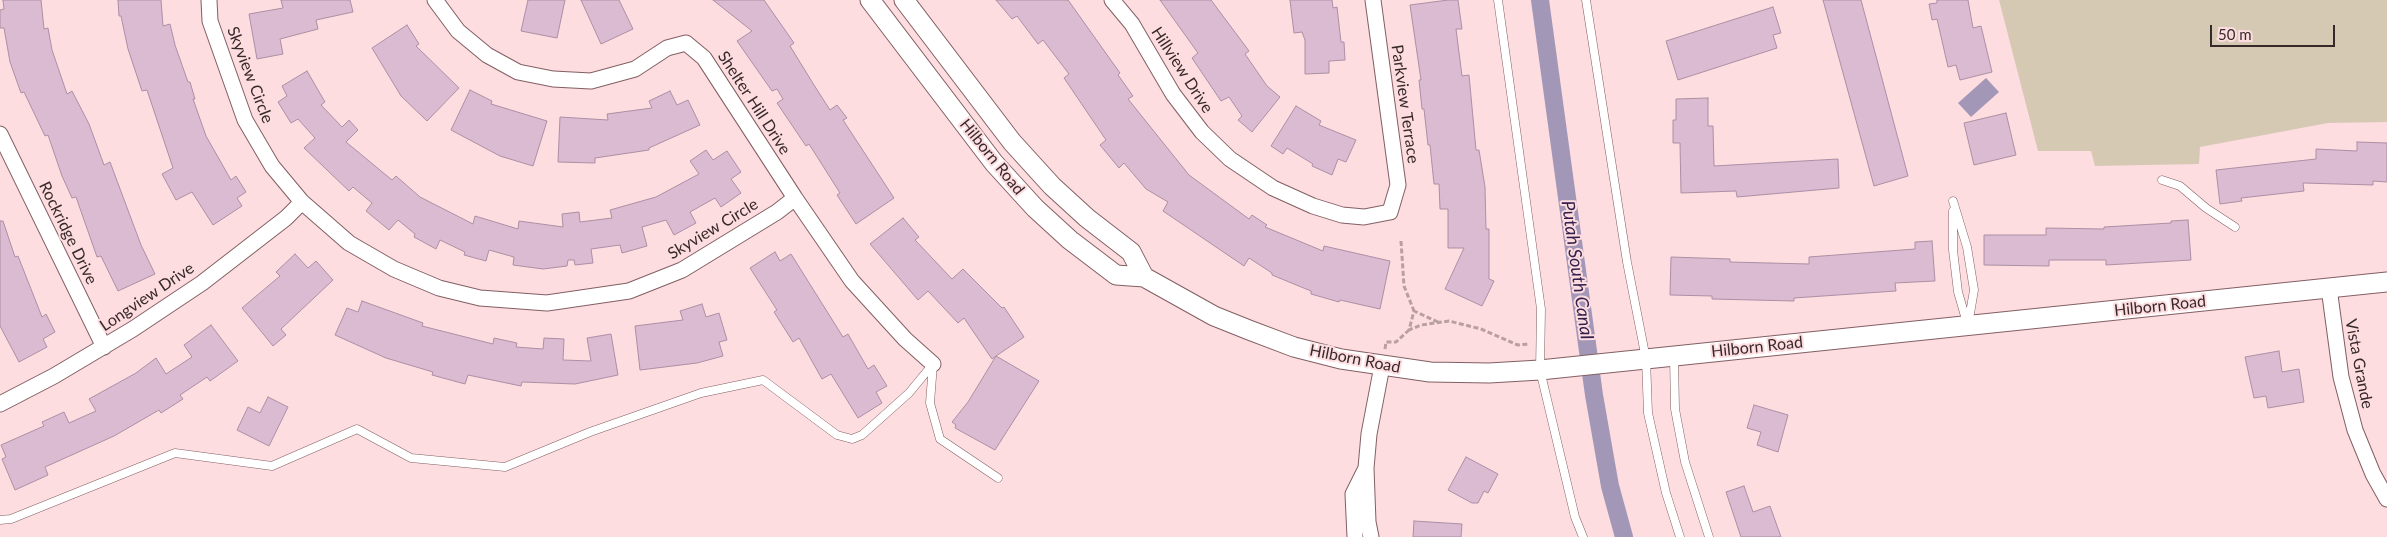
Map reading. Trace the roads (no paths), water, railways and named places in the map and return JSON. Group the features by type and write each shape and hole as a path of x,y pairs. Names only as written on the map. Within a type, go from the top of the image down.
{"street":[{"name":"Skyview Circle","path":"209,0 210,21 245,120 272,166 302,202 349,242 394,269 439,288 480,298 547,303 629,291 682,270 777,212 795,198"},
{"name":"Shelter Hill Drive","path":"435,0 458,32 486,55 518,72 553,79 591,81 635,69 667,48 686,43 704,58 795,198 852,281 905,339 933,364"},
{"name":"Hilborn Road","path":"870,0 994,163 1035,208 1070,240 1116,275 1144,277 1214,316 1248,330 1313,352 1382,366 1430,372 1489,373 1546,370 2387,282"},
{"name":"Hilborn Road","path":"904,0 1012,142 1052,186 1080,212 1131,252 1144,277"},
{"name":"Hillview Drive","path":"1112,0 1132,24 1173,94 1202,132 1230,160 1273,188 1313,206 1342,215 1364,218 1390,212"},
{"name":"Parkview Terrace","path":"1373,0 1398,185 1390,212"},
{"name":"Rockridge Drive","path":"0,134 104,347"},
{"name":"Longview Drive","path":"0,404 104,347 202,283 286,218 302,202"},
{"name":"Vista Grande","path":"2329,288 2340,377 2355,430 2373,474 2387,499"},
{"path":"1368,532 1366,468 1370,426 1382,366"},
{"path":"1355,537 1353,494 1366,468"}],"lane":[{"path":"1498,0 1541,309 1540,343 1575,517 1583,537"},
{"path":"1586,0 1627,262 1648,413 1666,493 1680,537"},
{"path":"2162,180 2180,186 2206,208 2235,227"},
{"path":"1953,202 1967,247 1974,290 1968,325 1958,292 1953,250 1953,202"},
{"path":"1674,356 1675,409 1684,453 1709,537"},
{"path":"0,520 11,519 174,454 272,466 354,427 411,458 505,467 590,432 701,393 763,380 837,435 852,439 862,435 909,394 933,364"},
{"path":"933,364 930,403 940,439 998,478"}],"waterway":[{"name":"Putah South Canal","path":"1540,0 1594,395 1610,486 1624,537"}]}
